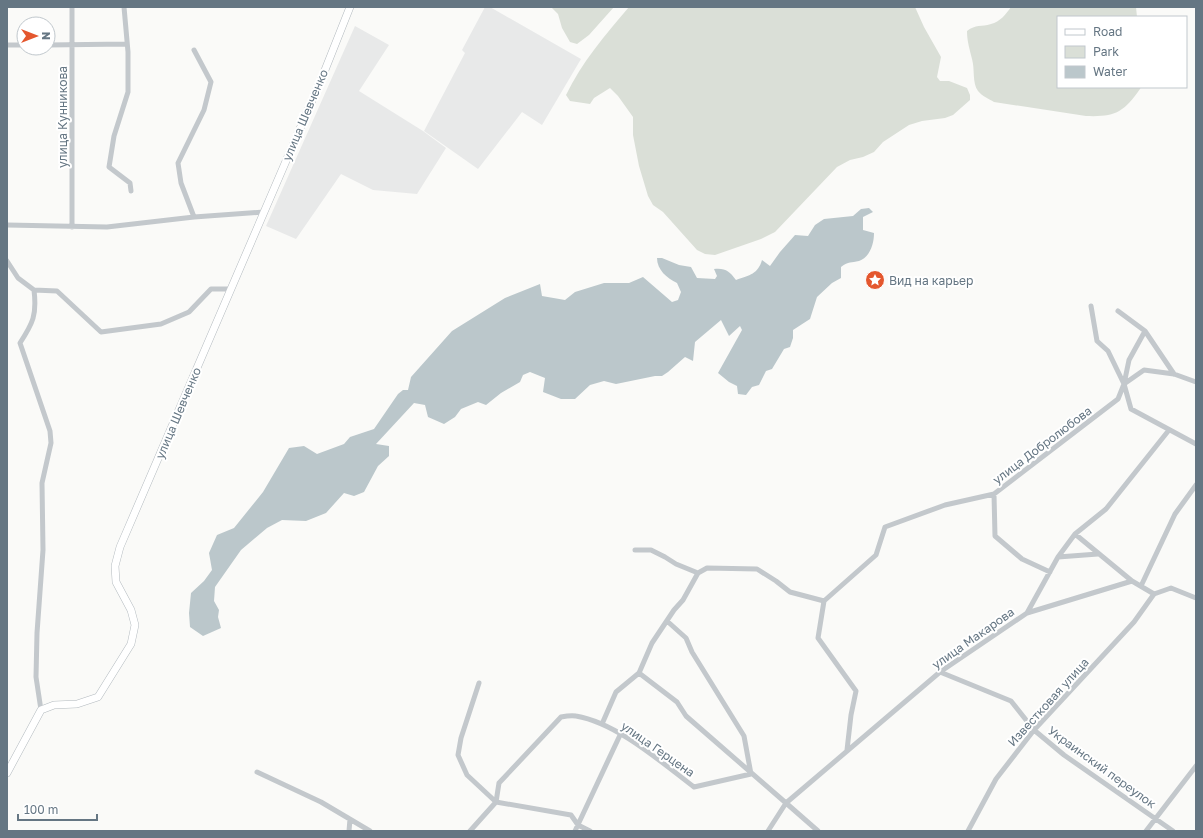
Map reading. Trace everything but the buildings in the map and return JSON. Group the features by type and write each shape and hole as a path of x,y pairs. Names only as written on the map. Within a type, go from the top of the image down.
{"street":[{"name":"улица Кунникова","path":"72,7 72,227"},
{"path":"124,7 128,92 114,136 109,167 130,183 131,191"},
{"name":"улица Шевченко","path":"41,710 54,705 77,704 98,697 131,644 135,625 131,610 116,582 116,566 120,547 264,212 350,7"},
{"path":"56,45 126,44"},
{"path":"194,50 211,82 204,110 178,163 181,183 194,217"},
{"path":"7,225 108,227 194,217 264,212"},
{"path":"7,261 18,278 34,290 57,290 101,332 161,324 189,312 210,289 231,289"},
{"path":"7,773 41,710 36,677 37,633 43,550 42,483 51,443 50,431 20,343 34,318 36,304 34,290"},
{"path":"1091,306 1097,342 1108,351 1124,384 1131,409 1196,444"},
{"path":"1118,312 1145,331 1174,374"},
{"path":"1124,384 1129,360 1145,331"},
{"path":"1124,384 1144,370 1174,374 1196,382"},
{"name":"улица Добролюбова","path":"824,601 876,555 885,527 946,505 994,494 1118,399 1124,384"},
{"name":"улица Макарова","path":"768,831 786,803 940,672 1027,613 1058,557 1075,534 1106,509 1169,430"},
{"path":"1141,586 1175,514 1196,485"},
{"path":"994,494 995,536 1022,559 1050,572"},
{"path":"1075,534 1132,581 1154,594 1171,588 1196,598"},
{"path":"635,550 651,550 676,564 698,573"},
{"path":"1058,557 1098,554"},
{"path":"602,724 616,692 639,673 652,643 683,600 698,573 707,568 757,569 776,580 790,592 824,601 818,638 856,691 851,715 848,750"},
{"path":"1027,613 1132,581"},
{"name":"Известковая улица","path":"968,831 996,779 1034,730 1134,622 1154,594"},
{"path":"667,621 686,638 692,652 744,736 751,774"},
{"name":"Украинский переулок","path":"940,672 1011,701 1034,730 1064,755 1173,831"},
{"path":"639,673 677,702 686,716 818,831"},
{"path":"479,683 461,738 458,755 466,775 496,802 571,815 578,825 590,831"},
{"name":"улица Герцена","path":"496,802 499,783 561,716 576,716 602,724 621,733 694,787 751,774"},
{"path":"575,831 621,733"},
{"path":"1146,831 1196,766"},
{"path":"257,772 321,802 370,831"},
{"path":"470,831 496,802"},
{"path":"349,831 350,819"}],"shaded area":[{"path":"485,7 490,7 581,59 542,125 522,112 478,169 424,131 465,53 462,50"},
{"path":"355,26 389,45 359,91 423,131 446,148 417,194 373,190 341,174 296,239 266,226"}],"green space":[{"path":"551,7 614,7 589,35 577,44 570,42 562,28 558,14"},
{"path":"629,7 915,7 924,27 941,57 937,77 940,81 949,81 967,88 970,95 970,100 953,115 909,125 883,142 874,152 863,157 850,160 837,167 775,232 761,239 715,255 705,254 697,250 663,212 653,205 648,196 639,166 633,135 633,117 618,96 610,88 594,98 590,104 570,101 566,95 579,71 603,38"},
{"path":"1011,7 1136,7 1137,16 1057,16 1057,88 1140,89 1118,112 1104,116 1086,116 994,102 981,94 976,88 967,31 976,26 994,23 1005,15"}],"water":[{"path":"869,208 873,212 863,217 863,230 874,233 871,250 863,259 848,263 841,267 841,278 832,283 817,297 810,319 793,330 793,338 790,347 784,349 772,369 766,371 759,385 752,387 746,395 738,394 737,386 729,382 718,373 742,330 740,326 729,336 721,320 695,342 693,361 685,357 662,376 616,384 604,381 590,385 575,399 561,399 543,392 545,378 530,372 523,375 520,382 501,393 486,405 478,402 461,409 455,417 444,424 428,417 425,405 414,403 376,444 389,446 389,456 378,466 364,492 354,496 344,493 326,513 306,521 282,520 267,528 241,550 215,587 214,601 219,610 218,617 221,628 203,636 190,627 189,613 191,593 204,581 212,570 209,553 217,535 234,528 263,492 289,448 304,446 317,454 344,444 350,437 374,429 398,394 403,390 408,390 411,377 452,331 505,298 540,284 542,296 565,300 575,292 604,283 629,283 643,277 672,302 678,300 681,292 677,283 666,276 661,270 657,262 657,258 662,258 679,265 691,267 697,278 715,279 717,276 714,269 722,269 731,274 736,280 756,271 762,260 770,266 795,235 808,236 815,225 824,219 853,216 861,209"}],"place":[{"name":"Вид на карьер","path":"875,280"}]}
